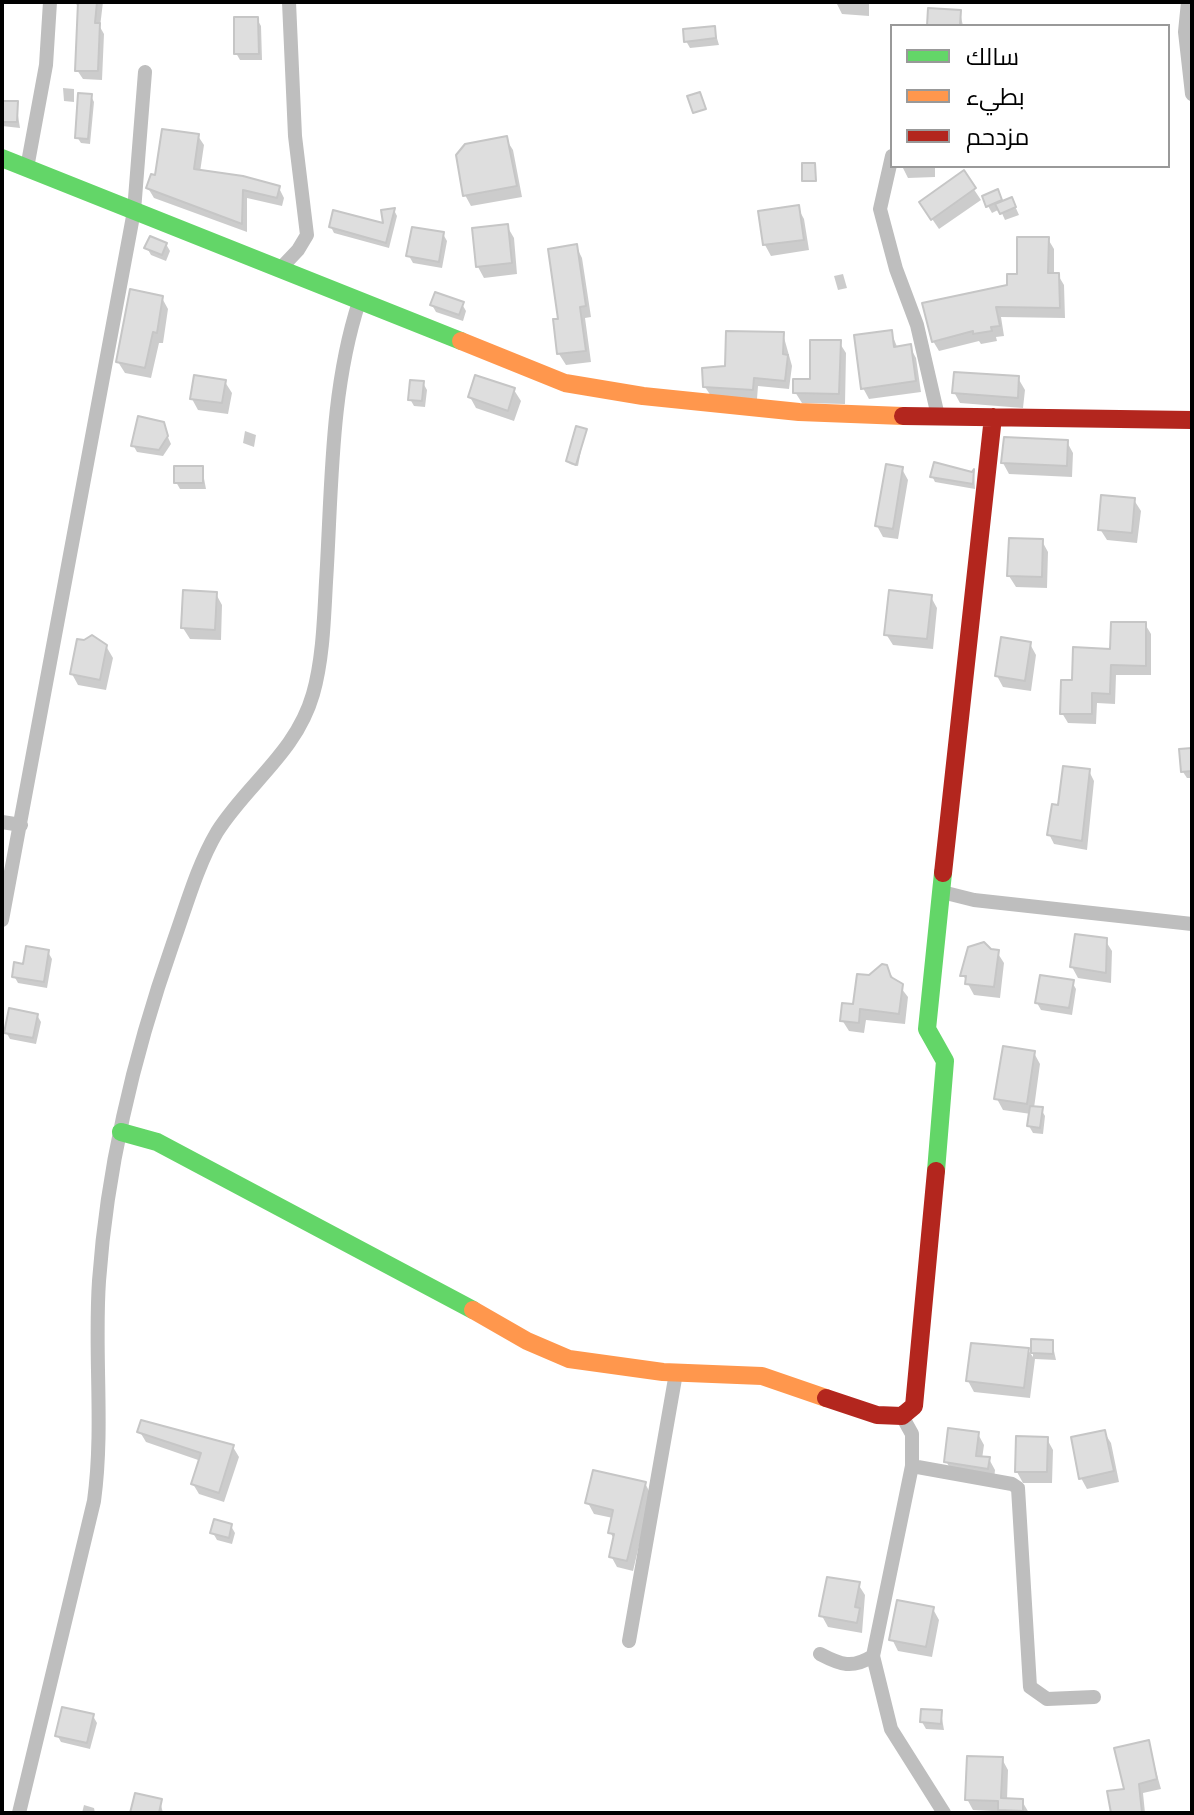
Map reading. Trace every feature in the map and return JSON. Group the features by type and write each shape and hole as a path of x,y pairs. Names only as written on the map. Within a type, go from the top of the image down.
{"main road":[{"path":"2,158 565,383 638,398 762,412 1192,420"},
{"path":"121,1132 157,1142 569,1359 676,1373 762,1376 877,1415 902,1416 914,1406 918,1391 945,1061 927,1029 993,417"}],"street":[{"path":"27,168 46,65 50,2"},
{"path":"280,269 307,235 295,136 289,2"},
{"path":"1188,2 1185,32 1192,94"},
{"path":"2,920 134,211 145,72"},
{"path":"890,165 880,209 896,269 917,325 938,416"},
{"path":"19,1813 94,1501 101,1455 99,1280 121,1132 143,1038 202,863 217,832 289,748 305,720 314,691 324,614 339,378 359,302"},
{"path":"2,822 21,825"},
{"path":"942,892 974,900 1192,924"},
{"path":"629,1641 676,1373"},
{"path":"902,1416 912,1434 912,1466 873,1656 891,1729 944,1813"},
{"path":"912,1466 1012,1484 1018,1488 1023,1528 1026,1659 1030,1687 1047,1699 1094,1697"},
{"path":"820,1654 842,1666 858,1665 873,1656"}],"building":[{"path":"78,2 97,2 95,23 100,23 98,71 75,71"},
{"path":"928,8 961,10 960,24 927,24"},
{"path":"234,17 258,17 259,54 234,54"},
{"path":"715,26 716,38 684,42 683,29"},
{"path":"700,92 706,109 693,113 687,96"},
{"path":"78,93 92,94 88,139 75,138"},
{"path":"2,101 18,101 17,122 2,122"},
{"path":"162,129 199,134 194,169 243,176 280,186 277,198 243,190 242,224 146,188 151,174 155,175"},
{"path":"507,136 517,186 463,196 456,155 465,144"},
{"path":"802,163 815,163 816,181 802,181"},
{"path":"964,170 976,188 931,220 919,202"},
{"path":"998,189 1002,200 986,207 982,196"},
{"path":"1012,197 1016,207 1000,214 995,204"},
{"path":"799,205 804,240 763,245 758,211"},
{"path":"395,208 386,243 329,227 333,210 383,223 381,210"},
{"path":"508,224 512,263 476,267 472,228"},
{"path":"412,227 444,232 439,262 406,256"},
{"path":"150,236 167,243 162,255 144,248"},
{"path":"1017,237 1049,237 1048,273 1059,273 1060,308 996,307 1000,326 991,327 992,331 973,334 973,331 932,342 922,303 1007,285 1007,274 1017,274"},
{"path":"577,244 586,306 580,307 586,351 557,354 553,319 558,319 548,249"},
{"path":"130,289 163,296 157,333 153,332 145,368 116,362"},
{"path":"435,292 464,302 459,315 430,305"},
{"path":"892,330 894,347 911,344 916,381 861,389 854,335"},
{"path":"726,331 784,332 783,354 788,355 785,381 754,378 753,390 703,387 702,368 725,366"},
{"path":"810,340 841,340 839,394 793,393 793,379 810,379"},
{"path":"954,372 1019,376 1018,398 952,393"},
{"path":"194,375 226,380 222,403 190,399"},
{"path":"475,375 515,388 508,411 468,397"},
{"path":"410,380 424,381 422,401 408,400"},
{"path":"138,416 164,422 168,436 159,450 131,446"},
{"path":"576,426 587,429 576,465 566,461"},
{"path":"1004,437 1068,440 1067,466 1001,463"},
{"path":"934,462 972,472 974,469 973,484 930,477"},
{"path":"886,464 903,467 893,529 875,526"},
{"path":"174,466 203,466 203,483 174,483"},
{"path":"1101,495 1135,498 1132,533 1098,530"},
{"path":"1009,538 1043,539 1042,577 1007,576"},
{"path":"183,590 217,592 215,630 181,628"},
{"path":"889,590 932,595 927,639 884,635"},
{"path":"1111,622 1146,622 1146,666 1111,665 1110,694 1092,693 1092,714 1060,714 1061,680 1072,680 1073,647 1110,649"},
{"path":"92,635 107,645 100,680 70,674 77,639 84,640"},
{"path":"1001,637 1031,642 1025,681 995,676"},
{"path":"1192,748 1192,771 1181,772 1179,749"},
{"path":"1063,766 1090,769 1082,841 1047,835 1052,804 1058,805"},
{"path":"1075,934 1107,938 1106,973 1070,967"},
{"path":"984,942 991,949 999,950 994,987 965,984 966,976 960,976 968,947"},
{"path":"26,946 49,950 44,982 12,977 14,962 23,964"},
{"path":"882,964 887,965 891,977 903,984 899,1014 860,1009 859,1023 840,1021 842,1003 853,1004 857,974 869,975"},
{"path":"1040,975 1074,980 1069,1008 1035,1003"},
{"path":"9,1008 38,1014 33,1038 4,1033"},
{"path":"1003,1046 1035,1051 1027,1104 994,1099"},
{"path":"1030,1106 1043,1107 1040,1128 1027,1126"},
{"path":"1031,1339 1053,1340 1053,1354 1031,1353"},
{"path":"971,1343 1029,1348 1024,1388 966,1381"},
{"path":"141,1420 234,1445 219,1493 191,1484 201,1453 137,1432"},
{"path":"948,1428 979,1432 976,1456 990,1457 988,1469 944,1462"},
{"path":"1105,1430 1114,1471 1079,1479 1071,1437"},
{"path":"1016,1436 1048,1437 1047,1472 1015,1472"},
{"path":"593,1470 646,1482 627,1561 609,1557 614,1534 608,1533 613,1510 585,1503"},
{"path":"214,1519 232,1524 229,1538 210,1533"},
{"path":"827,1577 860,1582 855,1607 860,1608 857,1623 819,1616"},
{"path":"897,1600 934,1607 926,1647 889,1640"},
{"path":"62,1707 94,1714 87,1743 55,1736"},
{"path":"921,1709 942,1710 941,1724 920,1722"},
{"path":"1149,1740 1157,1779 1139,1784 1142,1813 1111,1813 1107,1791 1124,1789 1114,1748"},
{"path":"967,1756 1003,1757 1001,1798 1023,1799 1023,1811 998,1810 998,1801 965,1800"},
{"path":"135,1793 162,1799 159,1813 130,1813"}],"traffic: fast":[{"path":"2,158 461,341"},
{"path":"936,1171 945,1061 927,1029 943,873"},
{"path":"121,1132 157,1142 473,1310"}],"traffic: slow":[{"path":"461,341 565,383 643,396 799,412 903,416"},
{"path":"473,1310 527,1341 569,1359 663,1372 762,1376 826,1398"}],"traffic: jam":[{"path":"903,416 1192,420"},
{"path":"943,873 993,417"},
{"path":"826,1398 877,1415 902,1416 914,1406 936,1171"}]}
